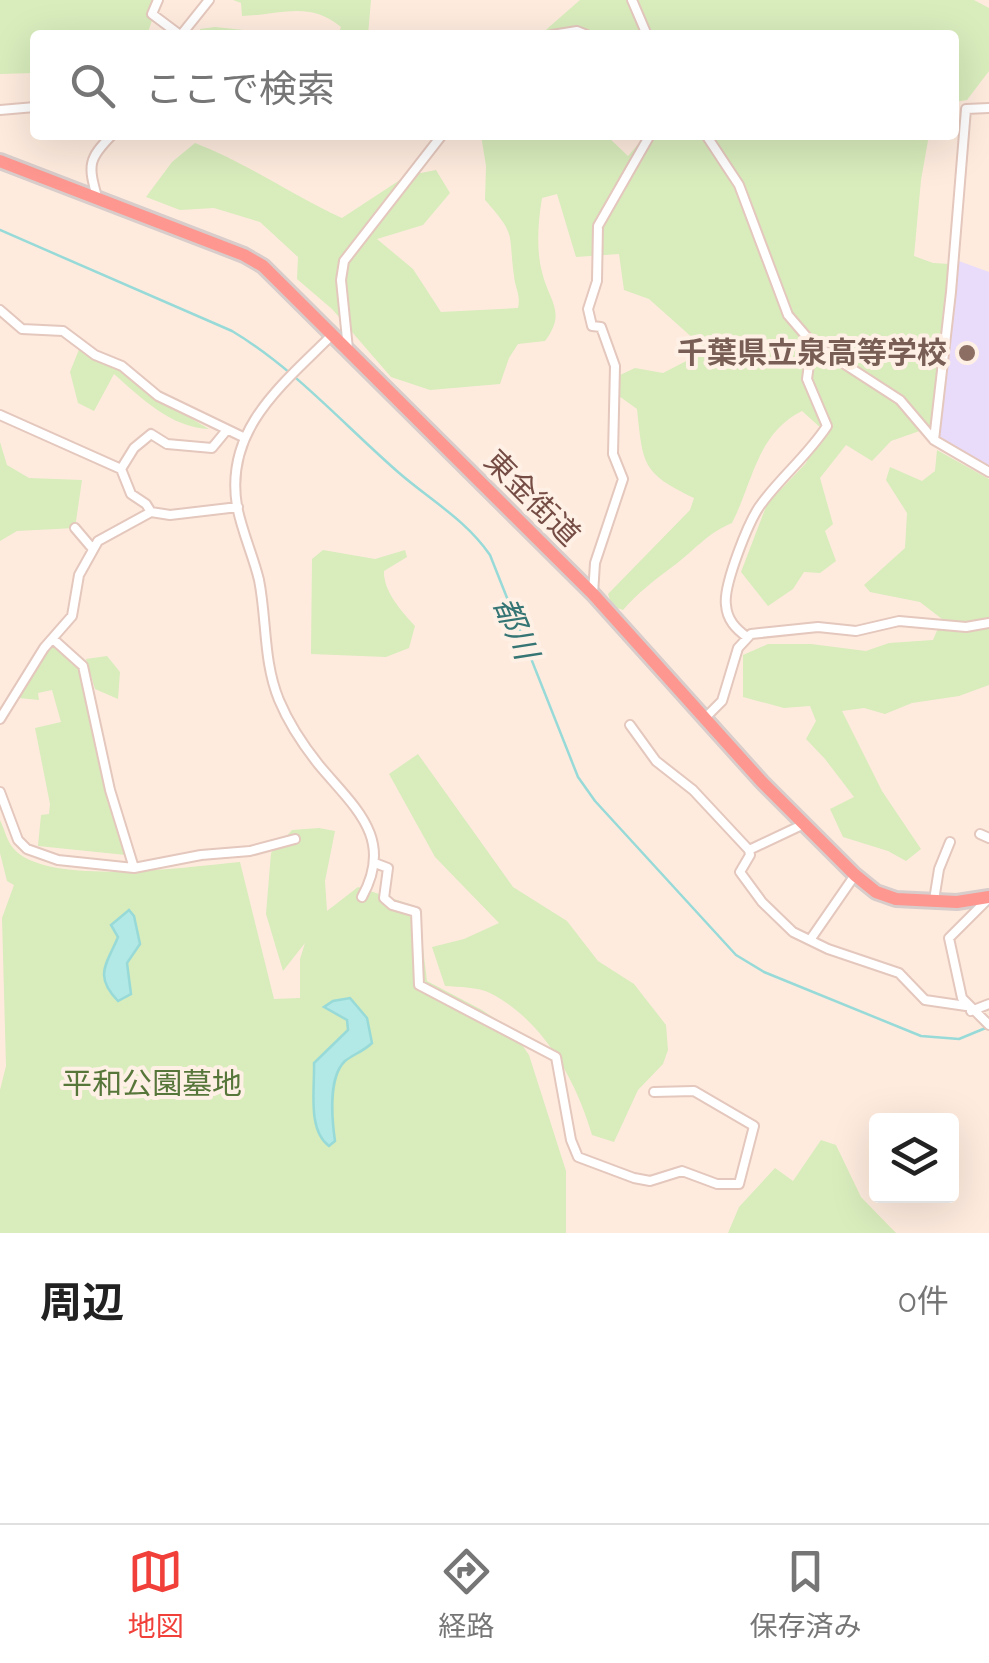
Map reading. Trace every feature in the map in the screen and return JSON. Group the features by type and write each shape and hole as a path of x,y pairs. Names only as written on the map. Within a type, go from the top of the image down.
{"highway":[{"name":"東金街道","path":"0,161 253,260 334,334 593,594 802,825 855,874 889,898 957,902 989,897"}],"street":[{"path":"158,0 154,17 174,30"},
{"path":"185,30 208,0"},
{"path":"632,0 645,30"},
{"path":"0,110 30,107"},
{"path":"934,440 952,292 966,110 989,108"},
{"path":"98,199 89,171 108,140"},
{"path":"348,348 341,280 344,262 437,140"},
{"path":"593,594 595,563 623,478 613,454 615,366 602,327 592,326 588,309 597,281 596,238 614,195 647,140"},
{"path":"709,140 739,186 788,315 812,343 900,400 934,440 989,472"},
{"path":"0,310 22,329 63,330 95,355 122,366 158,396 226,431 244,436"},
{"path":"334,334 263,405 244,436 236,474 238,507 258,579 265,641 277,695 307,749 361,811 368,825 375,863 362,897"},
{"path":"747,637 735,628 726,605 740,552 760,505 810,451 827,426 807,379 812,343"},
{"path":"0,415 121,469 131,494 151,512"},
{"path":"121,469 134,448 151,434 167,444 212,448 226,431"},
{"path":"0,719 44,648 72,616 79,575 92,548 105,536 151,512 170,515 238,507"},
{"path":"76,528 92,548"},
{"path":"704,718 722,700 738,648 754,633 805,628 856,631 899,621 966,627 989,622"},
{"path":"53,640 83,666 110,790 134,868"},
{"path":"630,726 656,761 693,790 749,850 750,855 740,867 745,883 793,932 828,949 900,973 925,1000 969,1008 989,1004"},
{"path":"0,795 12,831 26,849 58,860 134,868 201,855 250,851 295,839"},
{"path":"749,850 802,825"},
{"path":"934,901 939,869 950,842"},
{"path":"375,863 388,868 384,898 392,905 416,912 418,984 556,1057 571,1140 578,1157 650,1181 682,1171 716,1184 739,1184 754,1126 694,1091 654,1092"},
{"path":"810,940 855,874"},
{"path":"989,897 949,938 952,960 969,1008 989,1025"}],"shaded area":[{"name":"千葉県立泉高等学校","path":"956,260 989,272 989,467 936,435"}],"green space":[{"path":"0,0 159,0 149,30 30,30 30,73 0,74"},
{"path":"233,0 371,0 368,30 340,30 329,19 306,11 242,16 241,3"},
{"path":"580,0 974,0 989,8 989,71 967,100 959,101 959,30 546,30"},
{"path":"215,27 244,30 200,30"},
{"path":"482,140 611,140 628,156 642,140 928,140 914,256 950,264 931,427 891,441 872,461 846,445 820,478 833,524 825,531 836,561 820,573 804,572 793,589 768,606 741,572 767,504 806,463 822,429 802,411 787,420 766,445 732,523 708,537 623,610 612,606 608,594 690,510 694,498 664,481 648,465 637,409 619,396 620,375 635,368 663,373 696,356 695,340 649,299 624,290 619,254 576,257 557,194 542,198 539,226 540,263 556,314 545,341 518,344 500,384 430,390 391,377 332,309 297,279 298,257 260,222 214,208 180,210 146,197 172,162 195,143 342,218 406,176 436,170 450,193 423,225 377,239 413,269 441,312 518,308 509,235 485,200"},
{"path":"80,347 209,429 170,417 114,374 94,411 78,403 70,372"},
{"path":"0,442 7,465 29,478 82,480 75,528 17,531 0,541"},
{"path":"937,450 989,479 989,685 959,696 912,703 885,714 864,708 842,711 882,791 921,849 906,861 843,837 830,809 854,797 806,739 816,721 810,706 784,708 743,697 743,655 768,644 811,644 866,651 889,643 933,640 942,619 920,602 870,592 864,585 905,548 907,513 886,480 890,467 922,481 935,471"},
{"path":"323,550 375,559 405,550 407,557 384,571 390,594 415,626 409,648 386,657 311,654 312,559"},
{"path":"53,642 81,668 126,855 38,846 41,815 49,814 50,804 35,728 61,722 52,690 38,693 39,700 19,698"},
{"path":"107,656 120,672 118,699 95,689 86,659"},
{"path":"418,754 513,887 567,921 598,961 634,984 666,1025 668,1050 663,1064 638,1090 614,1142 592,1135 567,1073 526,1019 485,991 445,986 432,947 464,939 499,923 435,857 389,774"},
{"name":"平和公園墓地","path":"0,820 13,848 30,860 56,868 121,872 240,862 274,999 300,998 300,959 305,943 283,971 266,914 271,853 292,830 335,831 325,881 327,911 358,887 418,907 427,981 511,1029 529,1055 566,1171 566,1233 0,1233 0,1090 6,1066 2,918 14,885 7,881 0,853"},
{"path":"821,1140 836,1145 861,1197 896,1233 728,1233 739,1207 775,1168 793,1181"}],"water":[{"path":"129,910 140,944 127,963 131,994 118,1001 106,984 104,969 118,937 111,925"},
{"path":"350,998 367,1018 372,1043 345,1061 336,1077 332,1099 335,1141 329,1146 315,1119 314,1063 348,1030 347,1020 324,1007"}],"waterway":[{"name":"都川","path":"0,230 232,331 297,379 398,472 470,531 490,555 578,777 595,801 736,955 764,972 921,1036 959,1039 988,1027"}],"place":[{"name":"千葉県立泉高等学校","path":"967,353"}]}
